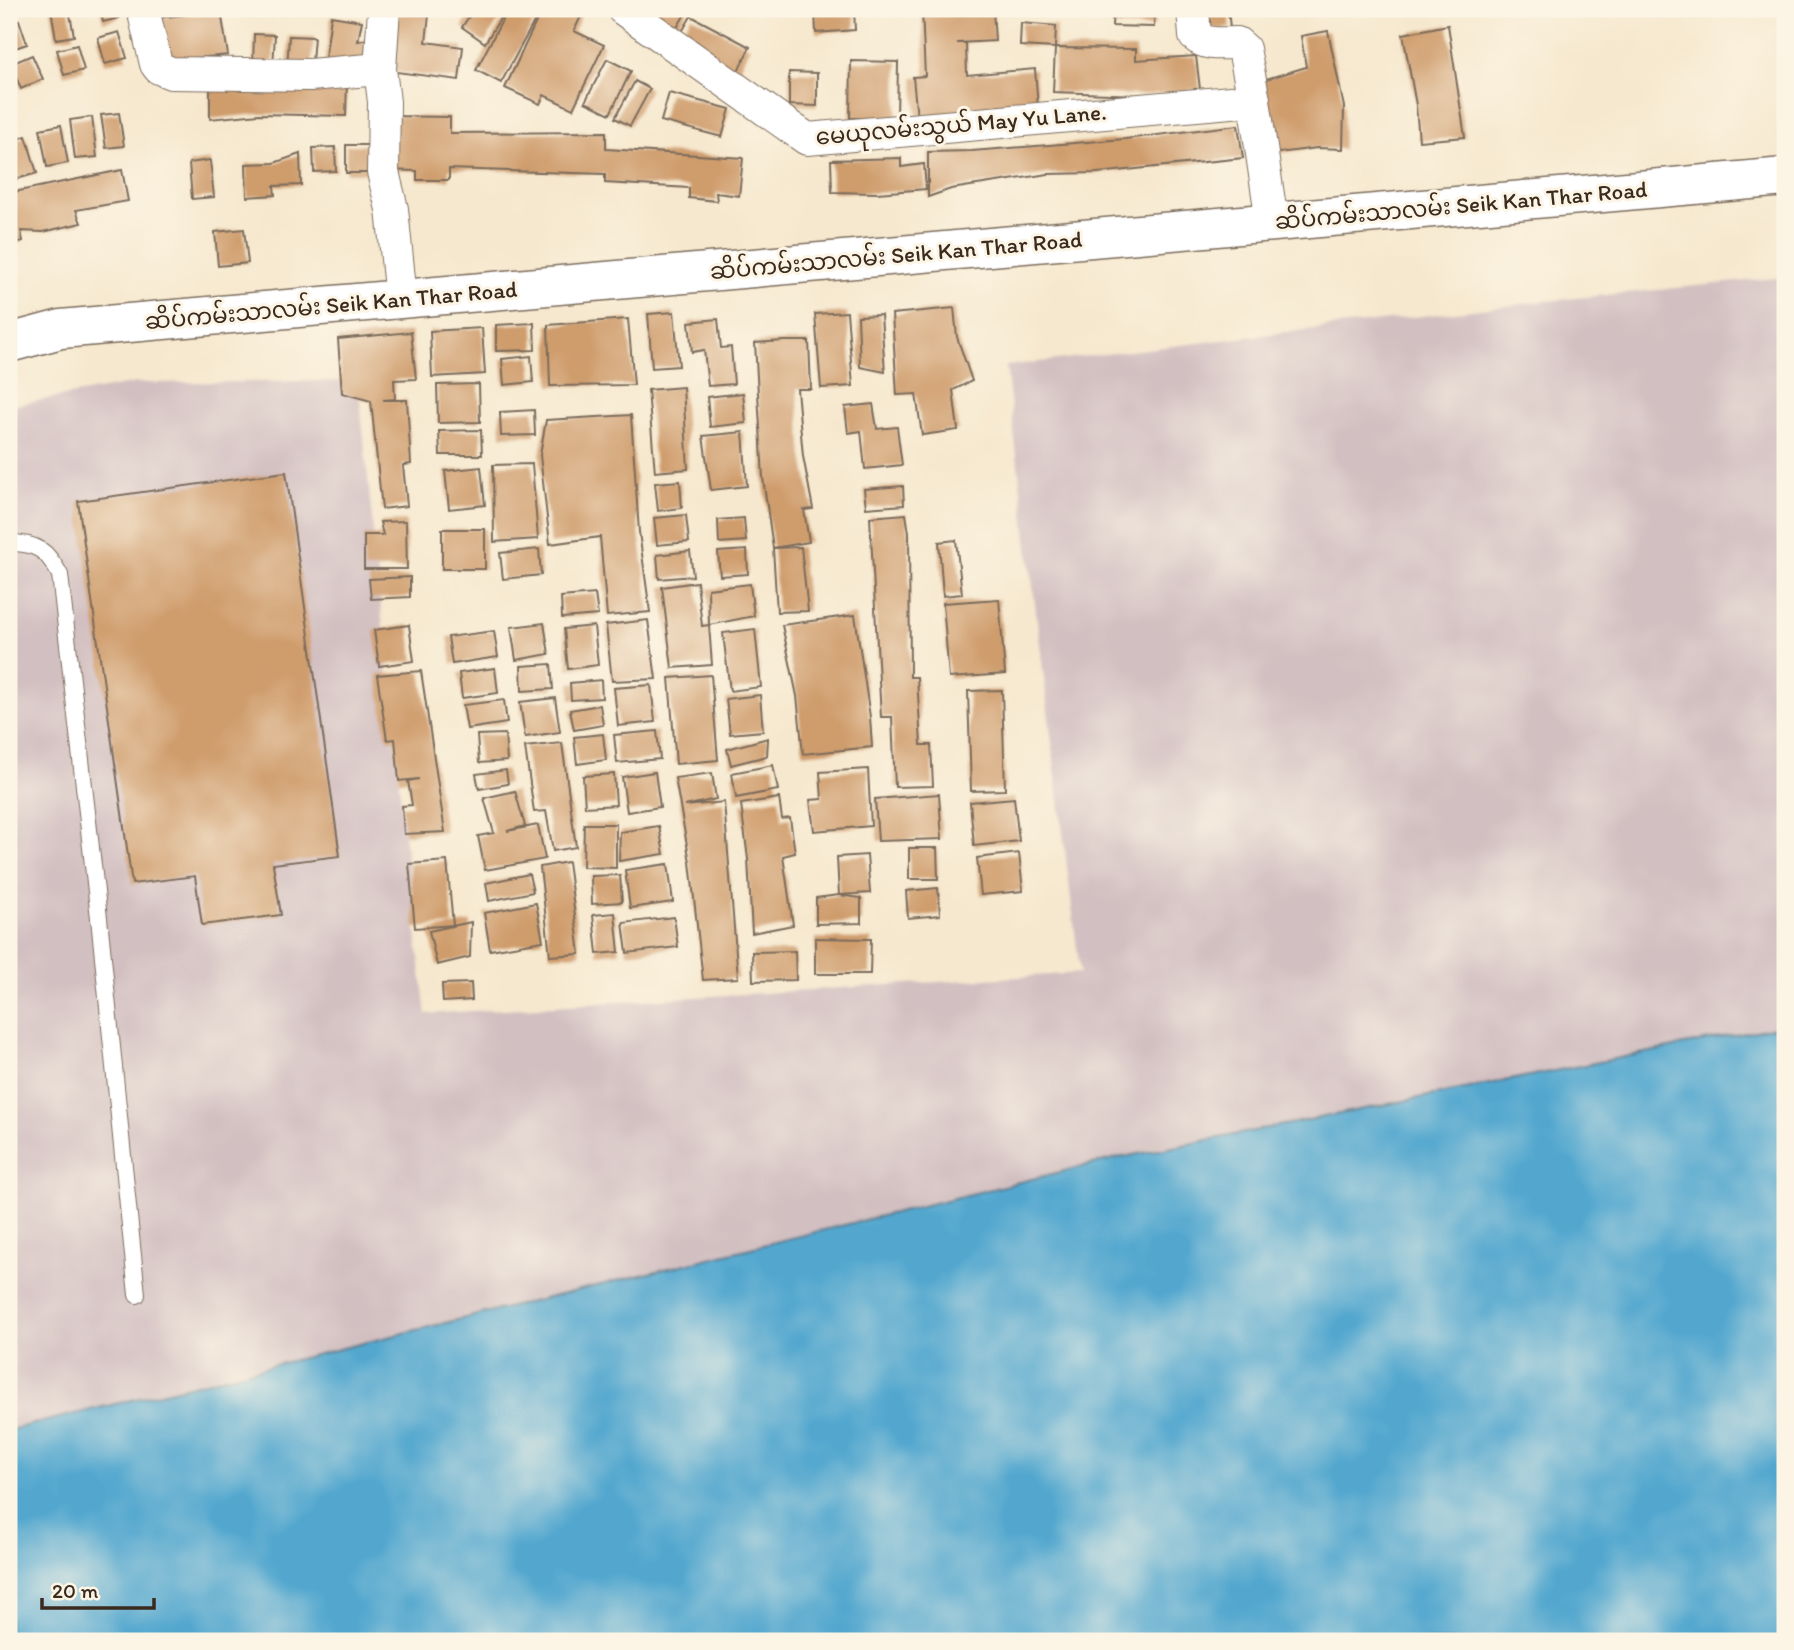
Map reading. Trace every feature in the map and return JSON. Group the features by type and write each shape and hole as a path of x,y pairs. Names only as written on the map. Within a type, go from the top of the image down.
{"street":[{"path":"143,9 156,64 172,74 310,75 380,69"},
{"path":"384,9 380,69 384,102 383,172 392,209 401,299"},
{"name":"မေယုလမ်းသွယ် May Yu Lane.","path":"623,9 807,139 1254,100"},
{"path":"1193,9 1195,36 1198,40 1237,43 1244,49 1272,222"},
{"name":"ဆိပ်ကမ်းသာလမ်း Seik Kan Thar Road","path":"9,343 61,329 1785,177"}],"lane":[{"path":"9,543 33,545 51,556 60,575 99,918 136,1295"}],"shaded area":[{"path":"1785,277 1785,1025 1113,1159 9,1430 9,406 136,383 358,381 404,834 426,1014 1080,973 1006,366 1547,301"}],"water":[{"path":"1785,1025 1785,1641 9,1641 9,1430 1113,1159"}],"building":[{"path":"51,9 69,9 74,36 56,39"},
{"path":"100,9 117,9 119,18 103,22"},
{"path":"386,9 420,9 419,14 429,15 426,42 463,47 459,80 380,70"},
{"path":"474,9 506,9 485,43 462,27"},
{"path":"508,9 541,9 501,83 476,70"},
{"path":"542,9 571,9 582,14 574,31 604,45 573,109 544,95 540,104 505,88"},
{"path":"658,9 688,9 675,31 653,18"},
{"path":"815,9 854,9 855,30 816,33"},
{"path":"922,9 955,9 955,12 993,9 995,41 957,43 966,43 967,75 1035,69 1038,107 917,118 913,77 925,76"},
{"path":"1113,9 1155,9 1154,27 1112,26"},
{"path":"1204,9 1228,9 1230,28 1206,30"},
{"path":"221,11 228,55 163,61 157,18"},
{"path":"331,16 362,21 358,41 369,39 368,69 324,68"},
{"path":"691,16 750,47 738,71 679,37"},
{"path":"19,20 27,44 9,50 9,23"},
{"path":"1021,23 1056,26 1055,48 1020,46"},
{"path":"1448,25 1465,137 1419,141 1416,105 1403,34"},
{"path":"1328,31 1344,107 1343,149 1317,148 1271,154 1260,81 1306,67 1301,36"},
{"path":"119,32 127,58 105,64 98,38"},
{"path":"254,34 275,35 273,66 253,65"},
{"path":"289,36 314,37 311,73 287,71"},
{"path":"77,45 84,70 64,75 57,50"},
{"path":"1055,48 1136,49 1136,60 1196,56 1200,89 1139,95 1053,92"},
{"path":"32,55 43,79 21,89 11,64"},
{"path":"607,59 631,71 610,114 585,102"},
{"path":"851,61 898,62 897,118 850,118"},
{"path":"789,72 817,73 817,106 789,105"},
{"path":"347,81 346,116 259,114 210,119 210,84"},
{"path":"635,81 650,89 630,126 615,118"},
{"path":"669,93 730,109 722,137 661,121"},
{"path":"119,113 124,146 106,148 101,115"},
{"path":"388,116 450,117 450,133 606,132 606,149 743,158 739,196 716,193 717,201 689,198 689,188 605,183 605,174 449,169 449,180 417,180 417,171 385,170"},
{"path":"92,117 97,157 75,159 70,120"},
{"path":"61,125 68,163 47,167 40,129"},
{"path":"1238,125 1243,158 1097,173 1048,174 951,189 928,197 928,152 1125,139"},
{"path":"26,136 37,173 17,179 9,152 9,142"},
{"path":"346,145 369,145 369,173 346,173"},
{"path":"335,147 336,171 314,172 313,148"},
{"path":"300,154 301,185 274,186 275,195 247,197 246,164 274,163"},
{"path":"901,158 901,167 924,164 926,189 877,193 832,192 831,160"},
{"path":"210,160 214,197 192,199 189,163"},
{"path":"122,170 128,201 76,210 81,223 43,232 21,231 23,241 9,245 9,193"},
{"path":"244,229 248,263 218,266 215,232"},
{"path":"954,308 957,337 972,381 953,390 958,430 922,435 916,394 897,395 892,314"},
{"path":"674,312 679,366 652,368 648,314"},
{"path":"847,312 853,386 821,388 815,314"},
{"path":"881,315 885,372 860,367 858,316"},
{"path":"628,319 634,385 550,386 548,325"},
{"path":"718,319 721,348 731,347 734,384 708,386 704,350 692,352 689,322"},
{"path":"534,323 535,350 496,351 496,325"},
{"path":"482,328 485,374 432,377 430,331"},
{"path":"411,332 416,379 394,380 395,399 383,400 407,400 411,464 403,465 407,506 382,509 371,401 342,393 338,339"},
{"path":"809,341 811,389 797,389 803,456 813,509 804,510 809,542 773,548 763,478 755,343"},
{"path":"531,356 533,382 504,385 502,359"},
{"path":"479,384 480,422 438,423 437,385"},
{"path":"683,387 688,469 655,472 648,390"},
{"path":"743,393 746,423 710,427 707,397"},
{"path":"873,404 877,429 897,427 902,465 865,469 861,431 848,433 845,407"},
{"path":"534,410 535,435 501,436 500,412"},
{"path":"631,415 639,532 650,612 607,616 600,537 550,544 540,455 546,420"},
{"path":"481,430 482,455 440,455 439,431"},
{"path":"743,432 747,486 711,490 703,436"},
{"path":"532,464 538,539 494,542 493,465"},
{"path":"481,467 485,505 449,509 445,471"},
{"path":"286,472 340,856 273,864 281,915 202,925 195,876 132,884 78,501"},
{"path":"680,481 682,508 658,511 655,483"},
{"path":"903,486 904,505 866,508 864,489"},
{"path":"906,514 909,533 910,677 917,677 921,745 931,745 933,786 895,787 892,717 881,717 870,517"},
{"path":"686,515 689,542 657,545 654,518"},
{"path":"744,518 746,541 719,543 718,520"},
{"path":"406,521 407,569 364,569 364,535 383,535 380,522"},
{"path":"442,529 485,529 485,569 442,569"},
{"path":"956,540 962,594 943,596 939,542"},
{"path":"801,547 808,611 777,612 773,548"},
{"path":"539,549 541,575 503,579 500,553"},
{"path":"747,550 748,574 720,576 718,552"},
{"path":"690,551 693,576 659,579 657,555"},
{"path":"410,577 410,597 371,599 369,579"},
{"path":"697,582 702,626 709,625 712,665 672,668 662,587"},
{"path":"750,584 754,616 709,625 708,589"},
{"path":"595,594 598,615 562,618 561,597"},
{"path":"999,599 1005,674 949,678 943,603"},
{"path":"855,615 872,747 803,754 797,696 782,625"},
{"path":"648,620 656,679 612,681 606,625"},
{"path":"544,623 549,654 516,660 511,627"},
{"path":"409,625 414,661 379,666 374,630"},
{"path":"594,626 598,665 568,669 564,629"},
{"path":"755,629 761,687 730,691 723,633"},
{"path":"494,631 498,657 452,664 448,637"},
{"path":"551,664 553,689 522,691 521,666"},
{"path":"495,668 498,693 462,698 459,673"},
{"path":"421,671 445,832 404,834 402,806 412,805 408,781 419,779 399,781 395,739 387,740 377,675"},
{"path":"711,675 718,760 676,764 669,678"},
{"path":"601,680 602,698 571,700 570,683"},
{"path":"651,685 655,722 618,726 614,688"},
{"path":"1002,690 1005,790 971,791 968,691"},
{"path":"760,695 763,731 730,734 726,699"},
{"path":"555,698 560,732 525,737 520,702"},
{"path":"504,700 507,723 467,729 463,705"},
{"path":"600,705 603,725 574,730 570,710"},
{"path":"657,731 660,759 617,763 614,735"},
{"path":"505,734 507,761 479,763 477,735"},
{"path":"603,734 606,760 577,764 574,737"},
{"path":"768,738 767,756 731,765 727,749"},
{"path":"562,743 576,847 553,851 546,811 534,812 525,747"},
{"path":"773,765 778,790 736,798 732,773"},
{"path":"868,769 871,826 814,831 810,800 822,799 820,772"},
{"path":"506,770 508,784 479,789 476,774"},
{"path":"655,772 660,807 627,812 622,777"},
{"path":"712,773 716,799 685,806 724,802 738,978 703,980 690,862 675,778"},
{"path":"614,774 616,805 585,807 583,776"},
{"path":"515,791 525,826 507,831 538,825 545,859 485,870 478,836 494,833 484,798"},
{"path":"939,794 942,839 878,841 875,799"},
{"path":"779,798 782,819 790,818 795,853 783,856 793,925 752,933 748,859 741,804"},
{"path":"1014,798 1019,841 974,846 970,802"},
{"path":"584,824 616,824 616,868 583,867"},
{"path":"659,826 664,854 619,861 620,832"},
{"path":"909,848 937,848 938,879 909,879"},
{"path":"1019,853 1023,891 981,895 977,858"},
{"path":"867,855 870,893 839,895 837,857"},
{"path":"447,861 453,925 415,928 409,864"},
{"path":"568,862 580,954 550,956 540,867"},
{"path":"668,864 673,902 630,908 625,870"},
{"path":"529,874 533,892 489,901 486,883"},
{"path":"620,875 622,902 592,904 591,876"},
{"path":"938,888 940,915 908,918 906,891"},
{"path":"839,895 861,898 861,923 816,924 816,898"},
{"path":"536,903 543,941 490,950 484,913"},
{"path":"615,913 619,952 597,954 593,915"},
{"path":"674,917 678,947 627,953 623,923"},
{"path":"471,922 470,957 437,965 429,931"},
{"path":"815,938 871,939 870,974 815,974"},
{"path":"795,951 796,980 753,981 752,952"},
{"path":"471,983 472,1000 443,1002 442,984"}]}
